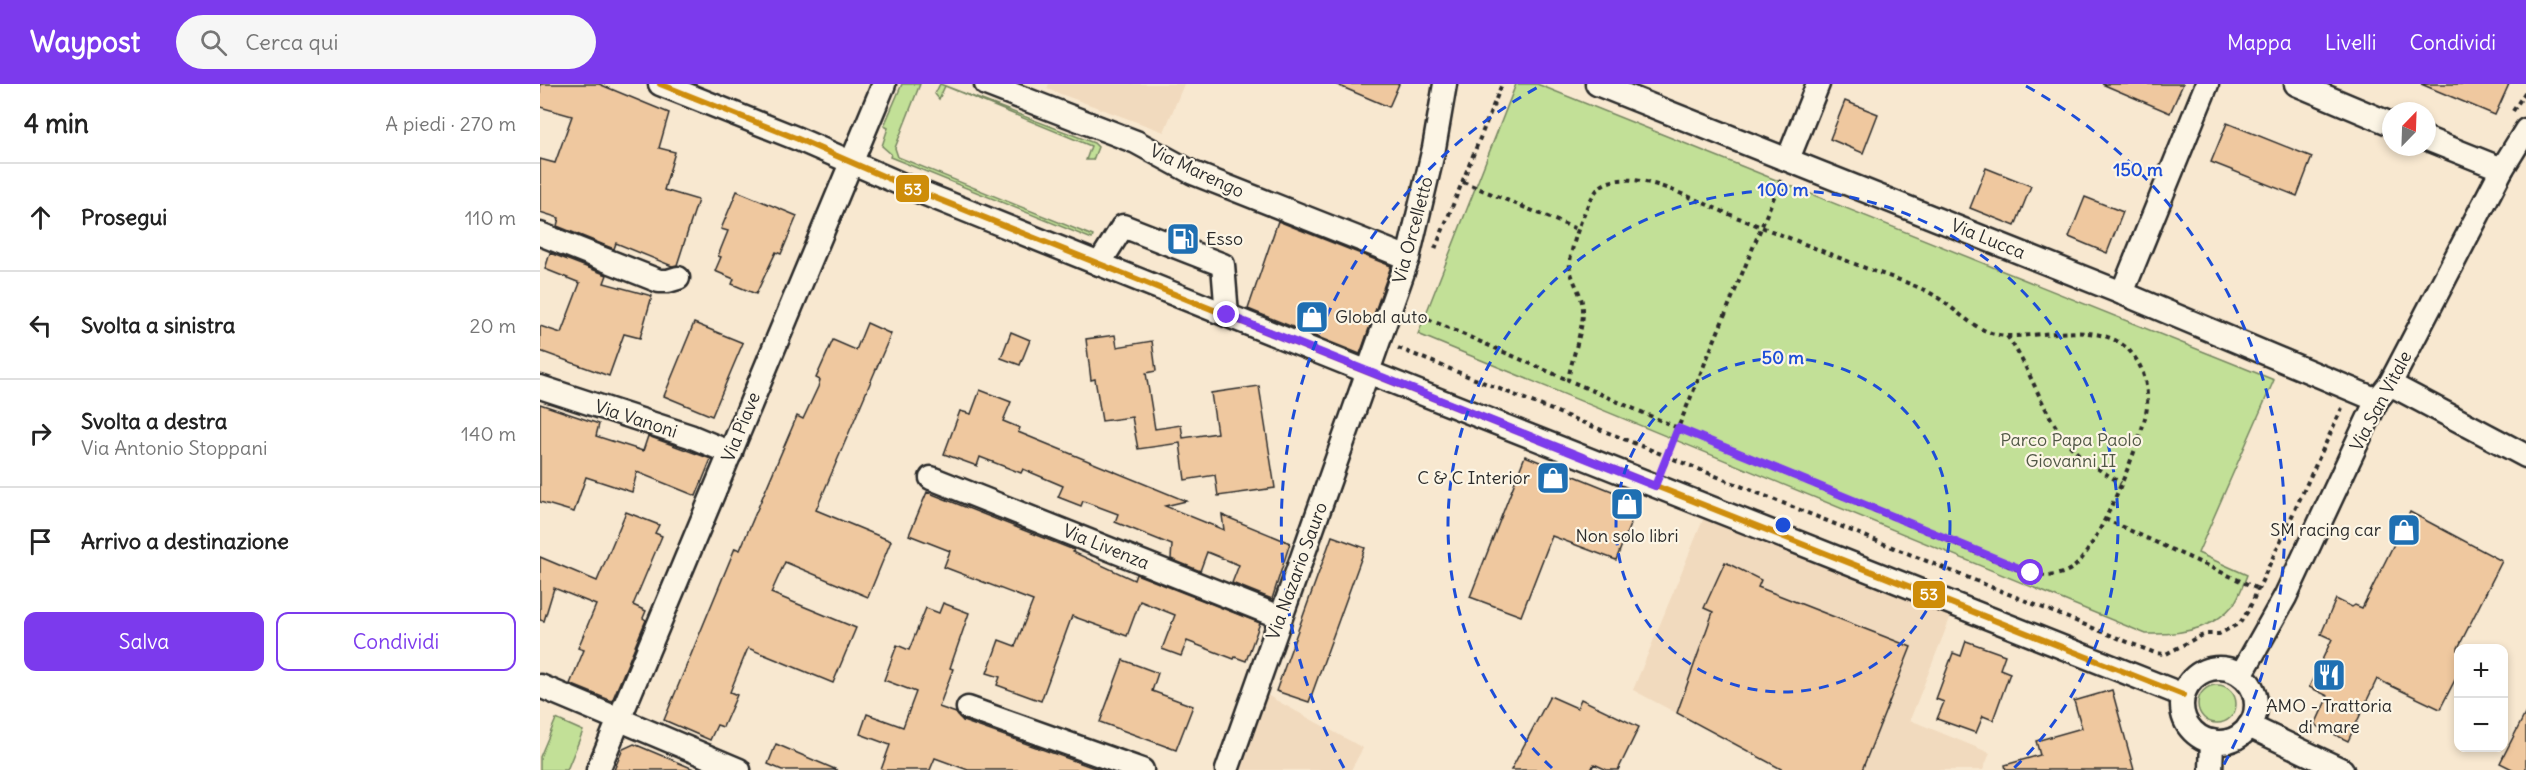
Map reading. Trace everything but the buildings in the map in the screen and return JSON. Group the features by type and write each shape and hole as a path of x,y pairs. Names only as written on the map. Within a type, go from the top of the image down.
{"street":[{"path":"660,84 1368,372 2183,695"},
{"name":"Via Piave","path":"598,770 884,84"},
{"name":"Via Marengo","path":"986,84 1136,142 1193,173 1408,258"},
{"name":"Via Orcelletto","path":"1368,372 1408,258 1434,148 1445,84"},
{"name":"Via Lucca","path":"1597,84 1785,169 2384,392 2526,456"},
{"path":"1785,169 1818,84"},
{"path":"2122,293 2207,84"},
{"path":"2296,84 2382,120"},
{"name":"Via San Vitale","path":"2241,675 2285,597 2384,392 2502,170 2526,130"},
{"path":"2436,143 2502,170"},
{"path":"1099,264 1123,226 1224,265 1227,315"},
{"path":"540,234 658,280 668,281 678,278"},
{"name":"Via Nazario Sauro","path":"1227,770 1368,372"},
{"name":"Via Vanoni","path":"540,387 690,436 731,453"},
{"name":"Via Livenza","path":"931,478 1280,617"},
{"path":"2224,669 2241,675 2248,682 2256,701 2255,712 2249,726 2238,737 2229,741 2212,741 2197,736 2189,728 2181,706 2188,684 2196,675 2206,670 2224,669"},
{"path":"540,686 739,770"},
{"path":"968,708 1142,770"},
{"path":"2249,726 2342,770"},
{"path":"2211,770 2212,741"}],"path":[{"path":"1502,84 1463,182 1579,230"},
{"path":"1655,486 1785,169"},
{"path":"1411,311 1568,380 1678,428 2031,573 2057,575 2076,566 2105,519 2136,448 2146,409 2147,391 2143,373 2135,357 2123,344 2085,334 2054,332 2007,336 1985,332 1970,324 1941,299 1922,289 1704,203 1634,180 1615,180 1600,186 1594,194 1579,230 1571,255 1570,268 1583,309 1568,380"},
{"path":"2007,336 2019,352 2046,409 2067,442 2081,456 2121,483"},
{"path":"1397,348 2155,653 2166,654 2187,642 2207,634 2219,634 2240,623 2258,589 2105,519"}],"shaded area":[{"path":"1049,84 1184,84 1164,132 1047,89"},
{"path":"1707,510 1954,608 1910,720 1990,753 1983,770 1783,770 1633,690"},
{"path":"1263,693 1363,748 1351,770 1236,770"}],"green space":[{"path":"902,84 920,84 895,148 898,157 1093,236 1092,239 890,157 891,154 882,146 888,128 884,126"},
{"path":"940,84 1094,143 1098,147 1093,160 1086,160 1091,146 945,86 939,99 935,94"},
{"name":"Parco Papa Paolo Giovanni II","path":"1516,84 1537,84 2274,380 2198,553 2247,575 2235,602 2225,614 2215,621 2193,630 2170,634 2146,634 1418,334"},
{"path":"2217,685 2230,691 2236,704 2230,717 2217,723 2204,717 2198,704 2204,691"},
{"path":"556,719 583,731 567,770 540,770 540,757"}],"transit line":[{"name":"53","path":"660,84 798,139 908,187 1368,372 2183,695"}],"place":[{"name":"Esso","path":"1183,239"},
{"name":"Global auto","path":"1312,317"},
{"name":"C & C Interior","path":"1553,478"},
{"name":"Non solo libri","path":"1627,504"},
{"name":"SM racing car","path":"2404,530"},
{"name":"AMO - Trattoria di mare","path":"2329,675"}],"route":[{"path":"1227,315 1655,486 1678,428 2031,573"}]}
